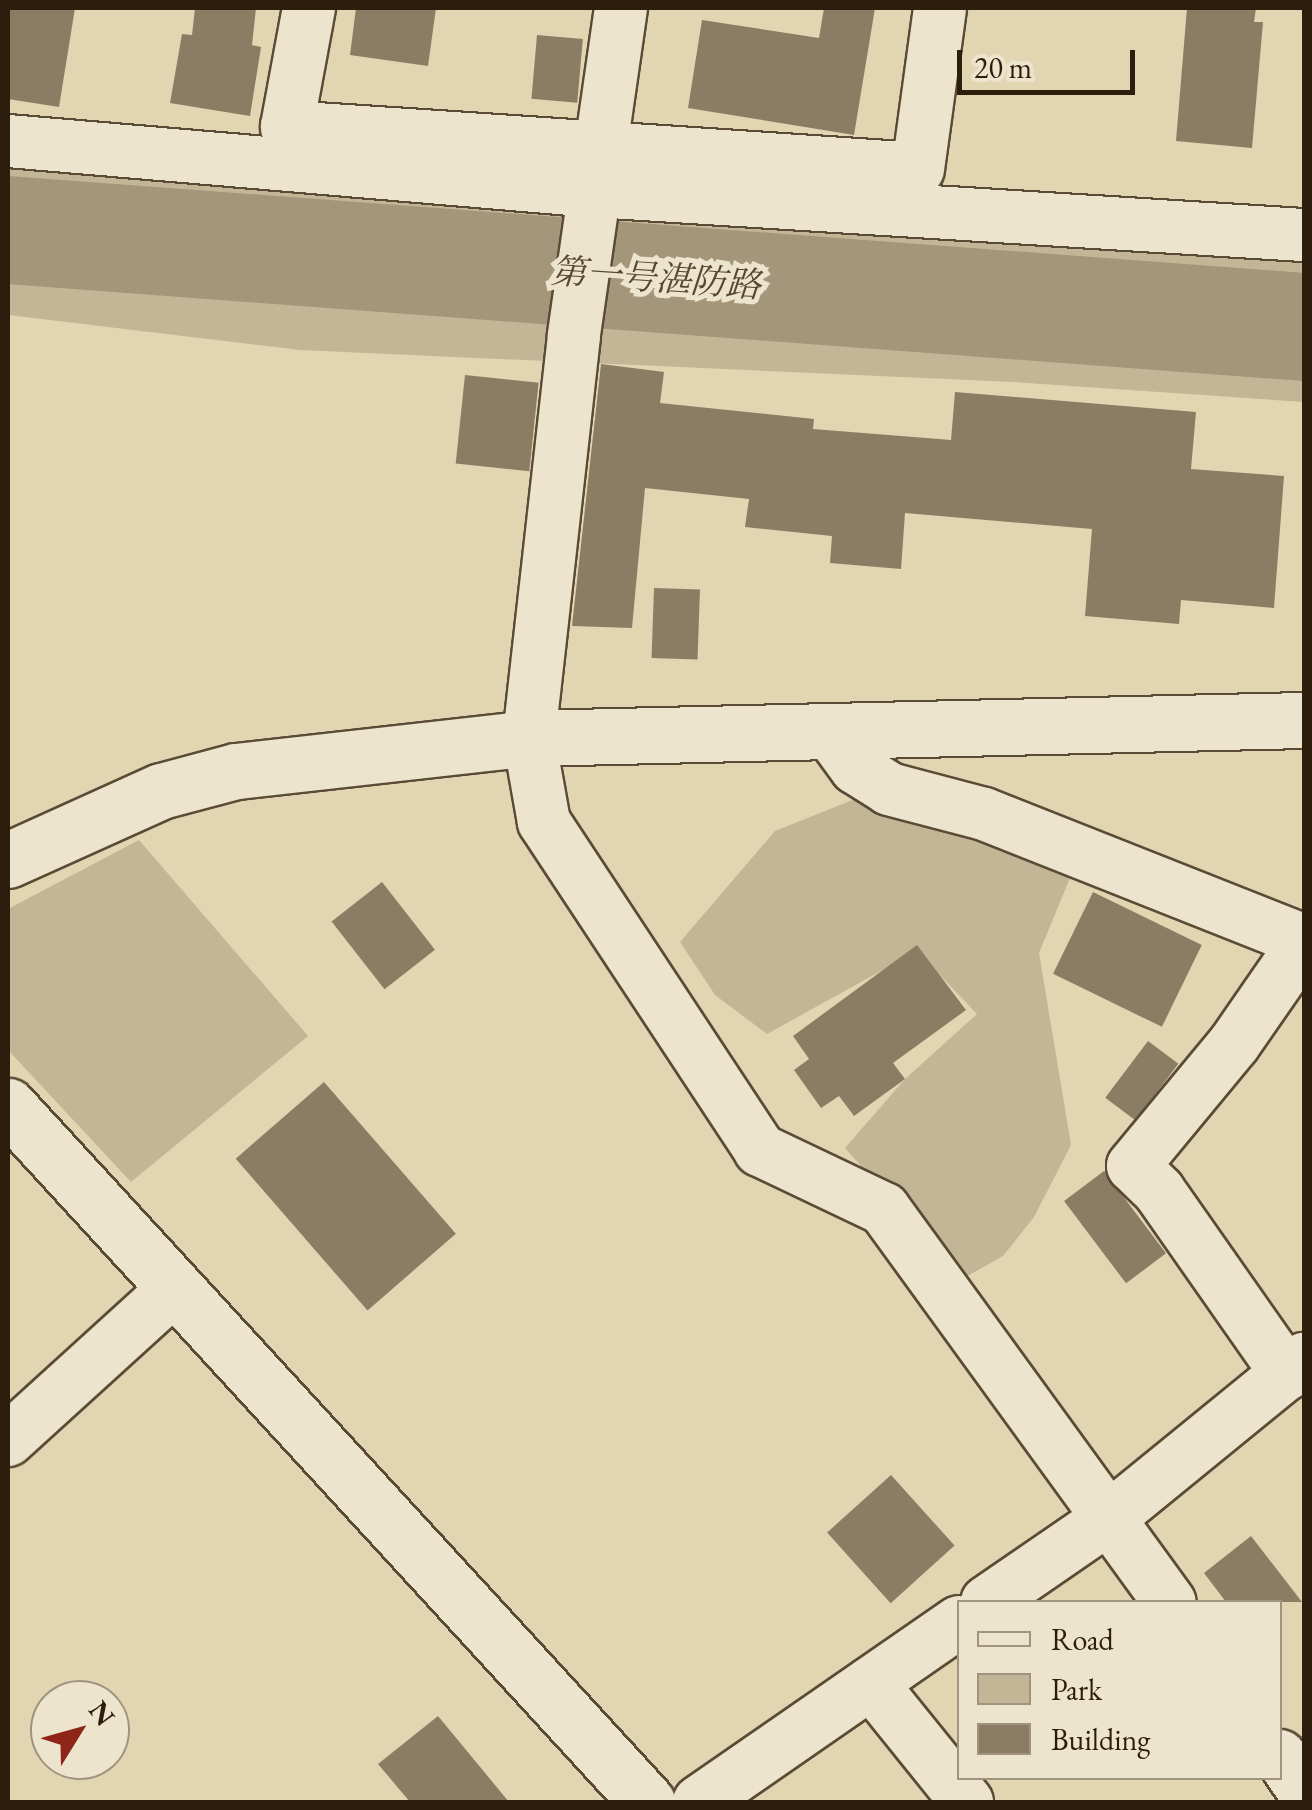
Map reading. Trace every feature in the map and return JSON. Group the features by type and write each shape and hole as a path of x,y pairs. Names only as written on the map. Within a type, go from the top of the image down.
{"street":[{"path":"309,8 287,127 595,182 918,169 940,8"},
{"path":"621,8 574,336 529,738 544,822 760,1150 884,1209 1169,1600"},
{"path":"8,141 1304,235"},
{"path":"8,860 162,791 236,771 529,738 1304,720"},
{"path":"829,731 856,768 890,789 984,814 1304,942 1234,1044 1133,1166 1159,1191 1296,1367 1109,1518 991,1600"},
{"path":"8,1106 647,1802"},
{"path":"8,1440 175,1288"},
{"path":"699,1802 957,1624"},
{"path":"871,1684 967,1802"},
{"path":"1282,1759 1304,1791"}],"green space":[{"path":"8,141 1304,235 1304,402 1014,382 300,350 8,315"},
{"path":"865,795 960,836 1028,850 1070,878 1039,953 1071,1145 1034,1217 1003,1256 962,1279 845,1148 905,1079 977,1014 917,951 767,1034 715,995 680,942 775,831"},
{"path":"139,840 308,1036 131,1182 8,1050 8,909"}],"building":[{"path":"8,8 75,8 59,107 8,99"},
{"path":"195,8 256,8 252,45 261,47 250,116 170,103 182,34 192,35"},
{"path":"356,8 436,8 428,66 350,55"},
{"path":"824,8 875,8 854,135 688,108 702,20 819,38"},
{"path":"1187,8 1256,8 1254,22 1263,22 1252,148 1176,141"},
{"path":"537,35 583,39 577,103 531,99"},
{"path":"601,364 664,372 660,403 814,419 813,429 951,440 955,392 1196,412 1191,469 1284,476 1274,608 1181,600 1179,624 1085,616 1092,529 905,513 901,569 830,563 832,536 745,527 749,499 645,488 632,628 572,626"},
{"path":"465,375 539,383 529,471 456,464"},
{"path":"654,588 700,590 698,660 652,658"},
{"path":"382,882 435,950 385,989 332,921"},
{"path":"1093,892 1202,945 1162,1027 1053,974"},
{"path":"917,945 966,1010 893,1063 905,1079 854,1116 839,1096 821,1108 794,1070 809,1059 793,1036"},
{"path":"1148,1041 1178,1064 1136,1121 1105,1098"},
{"path":"324,1082 456,1234 368,1310 236,1159"},
{"path":"1104,1171 1166,1253 1126,1283 1064,1201"},
{"path":"891,1475 955,1546 891,1603 827,1533"},
{"path":"1251,1536 1302,1602 1224,1600 1204,1573"},
{"path":"438,1716 509,1802 410,1802 378,1764"}],"waterway":[{"name":"第一号湛防路","path":"8,230 1304,327"}]}
